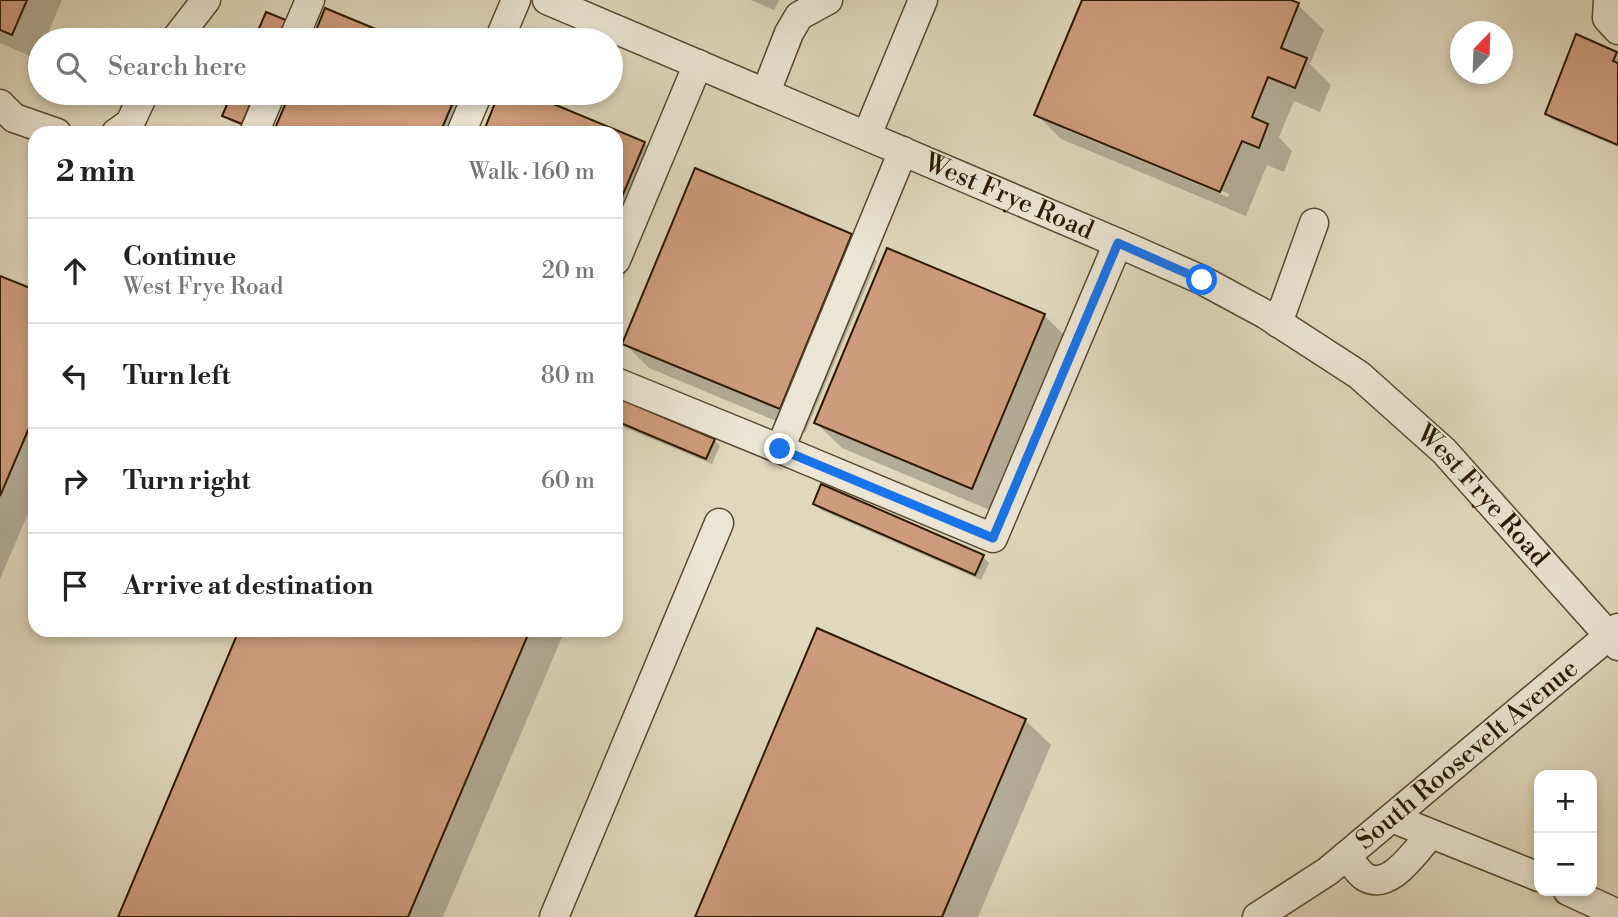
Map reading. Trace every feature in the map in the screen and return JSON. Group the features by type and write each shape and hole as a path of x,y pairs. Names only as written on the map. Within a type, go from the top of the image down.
{"street":[{"path":"184,28 206,0"},
{"path":"298,28 310,0"},
{"path":"504,28 516,0"},
{"name":"West Frye Road","path":"547,0 613,28"},
{"path":"766,92 789,33 799,16 828,0"},
{"path":"867,135 923,0"},
{"path":"1608,0 1607,18 1618,30"},
{"name":"West Frye Road","path":"623,32 1202,280 1278,323 1359,375 1444,451 1615,637"},
{"path":"623,243 698,64"},
{"path":"0,104 14,118 37,126"},
{"path":"126,126 139,105"},
{"path":"257,126 266,105"},
{"path":"464,126 473,105"},
{"path":"780,449 903,151"},
{"path":"1278,323 1314,223"},
{"path":"623,385 993,538 1118,243"},
{"path":"554,917 719,523"},
{"name":"South Roosevelt Avenue","path":"1257,917 1328,871 1615,637"},
{"path":"1392,818 1534,875"},
{"path":"1347,855 1362,876 1383,881 1397,871 1431,834"},
{"path":"1579,896 1618,914"}],"building":[{"path":"0,0 27,0 12,35 0,30"},
{"path":"1082,0 1291,0 1299,3 1281,48 1307,58 1295,88 1268,77 1252,117 1268,124 1259,148 1242,141 1220,192 1034,115"},
{"path":"325,8 373,28 317,28"},
{"path":"266,12 286,20 282,28 259,28"},
{"path":"1576,34 1617,52 1613,61 1618,63 1618,145 1545,114"},
{"path":"227,105 250,105 242,124 222,116"},
{"path":"285,105 452,105 443,126 276,126"},
{"path":"494,105 556,105 606,126 486,126"},
{"path":"623,133 645,142 623,194"},
{"path":"695,168 852,234 780,409 623,344"},
{"path":"887,248 1045,314 972,489 814,423"},
{"path":"0,276 28,287 28,430 0,496"},
{"path":"623,400 715,439 706,459 623,424"},
{"path":"821,484 984,555 975,575 813,504"},
{"path":"817,628 1026,719 942,917 695,917"},
{"path":"236,637 527,637 408,917 118,917"}],"route":[{"path":"780,449 993,538 1118,243 1202,280"}]}
